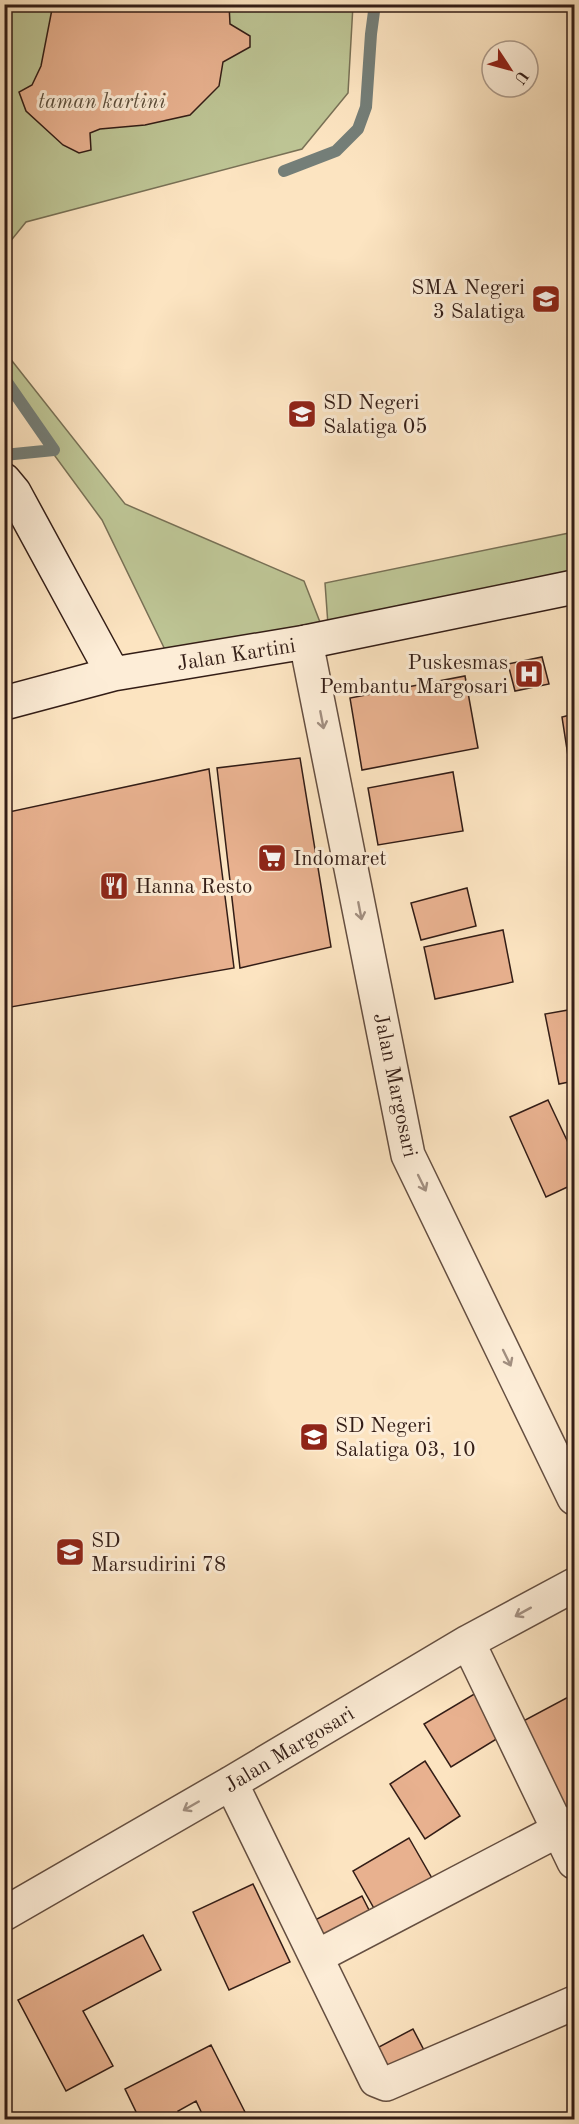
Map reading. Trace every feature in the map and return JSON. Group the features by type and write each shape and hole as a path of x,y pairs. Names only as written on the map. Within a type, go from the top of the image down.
{"street":[{"path":"8,488 113,674"},
{"name":"Jalan Kartini","path":"4,703 113,674 306,642 574,587"},
{"name":"Jalan Margosari","path":"306,642 408,1155 574,1498"},
{"name":"Jalan Margosari","path":"4,1914 468,1642 574,1585"},
{"path":"468,1642 567,1825 574,1862"},
{"path":"231,1783 376,2080 383,2084 574,2003"},
{"path":"316,1957 567,1825"}],"green space":[{"name":"taman kartini","path":"5,5 353,5 348,93 302,149 26,222 5,248"},
{"path":"5,352 125,504 304,581 325,635 170,660 102,520 5,388"},
{"path":"574,532 574,573 328,625 325,583"}],"building":[{"path":"53,4 229,4 230,24 250,36 250,47 223,62 219,86 190,115 145,125 100,129 90,133 91,150 79,153 63,145 26,111 19,92 32,85 41,66"},
{"name":"Puskesmas Pembantu Margosari","path":"542,657 549,684 515,691 508,664"},
{"path":"465,676 478,748 362,770 350,698"},
{"path":"574,714 574,768 570,769 562,717"},
{"name":"Indomaret","path":"300,758 331,947 240,968 217,768"},
{"name":"Hanna Resto","path":"209,769 234,968 11,1007 4,960 4,813"},
{"path":"453,772 463,831 378,845 368,788"},
{"path":"467,888 476,926 421,940 411,903"},
{"path":"503,930 513,982 435,999 424,947"},
{"path":"574,1009 574,1081 559,1084 545,1014"},
{"path":"548,1100 572,1151 574,1150 574,1184 546,1197 510,1117"},
{"path":"476,1693 503,1735 451,1767 424,1724"},
{"path":"574,1694 574,1813 561,1820 512,1727"},
{"path":"425,1761 460,1816 425,1839 390,1784"},
{"path":"409,1838 437,1887 380,1919 353,1871"},
{"path":"253,1884 290,1962 229,1990 193,1912"},
{"path":"362,1896 373,1918 325,1943 313,1921"},
{"path":"143,1935 161,1970 83,2011 113,2066 66,2091 18,2000"},
{"path":"413,2029 427,2056 391,2075 377,2048"},
{"path":"211,2045 249,2120 205,2120 196,2101 178,2111 182,2120 140,2120 125,2089"}],"waterway":[{"path":"284,171 336,151 358,129 366,107 375,4"},
{"path":"4,378 54,450 4,455"}],"place":[{"name":"SMA Negeri 3 Salatiga","path":"546,299"},
{"name":"SD Negeri Salatiga 05","path":"302,414"},
{"name":"Puskesmas Pembantu Margosari","path":"529,674"},
{"name":"Indomaret","path":"272,858"},
{"name":"Hanna Resto","path":"114,886"},
{"name":"SD Negeri Salatiga 03, 10","path":"314,1437"},
{"name":"SD Marsudirini 78","path":"70,1552"}]}
